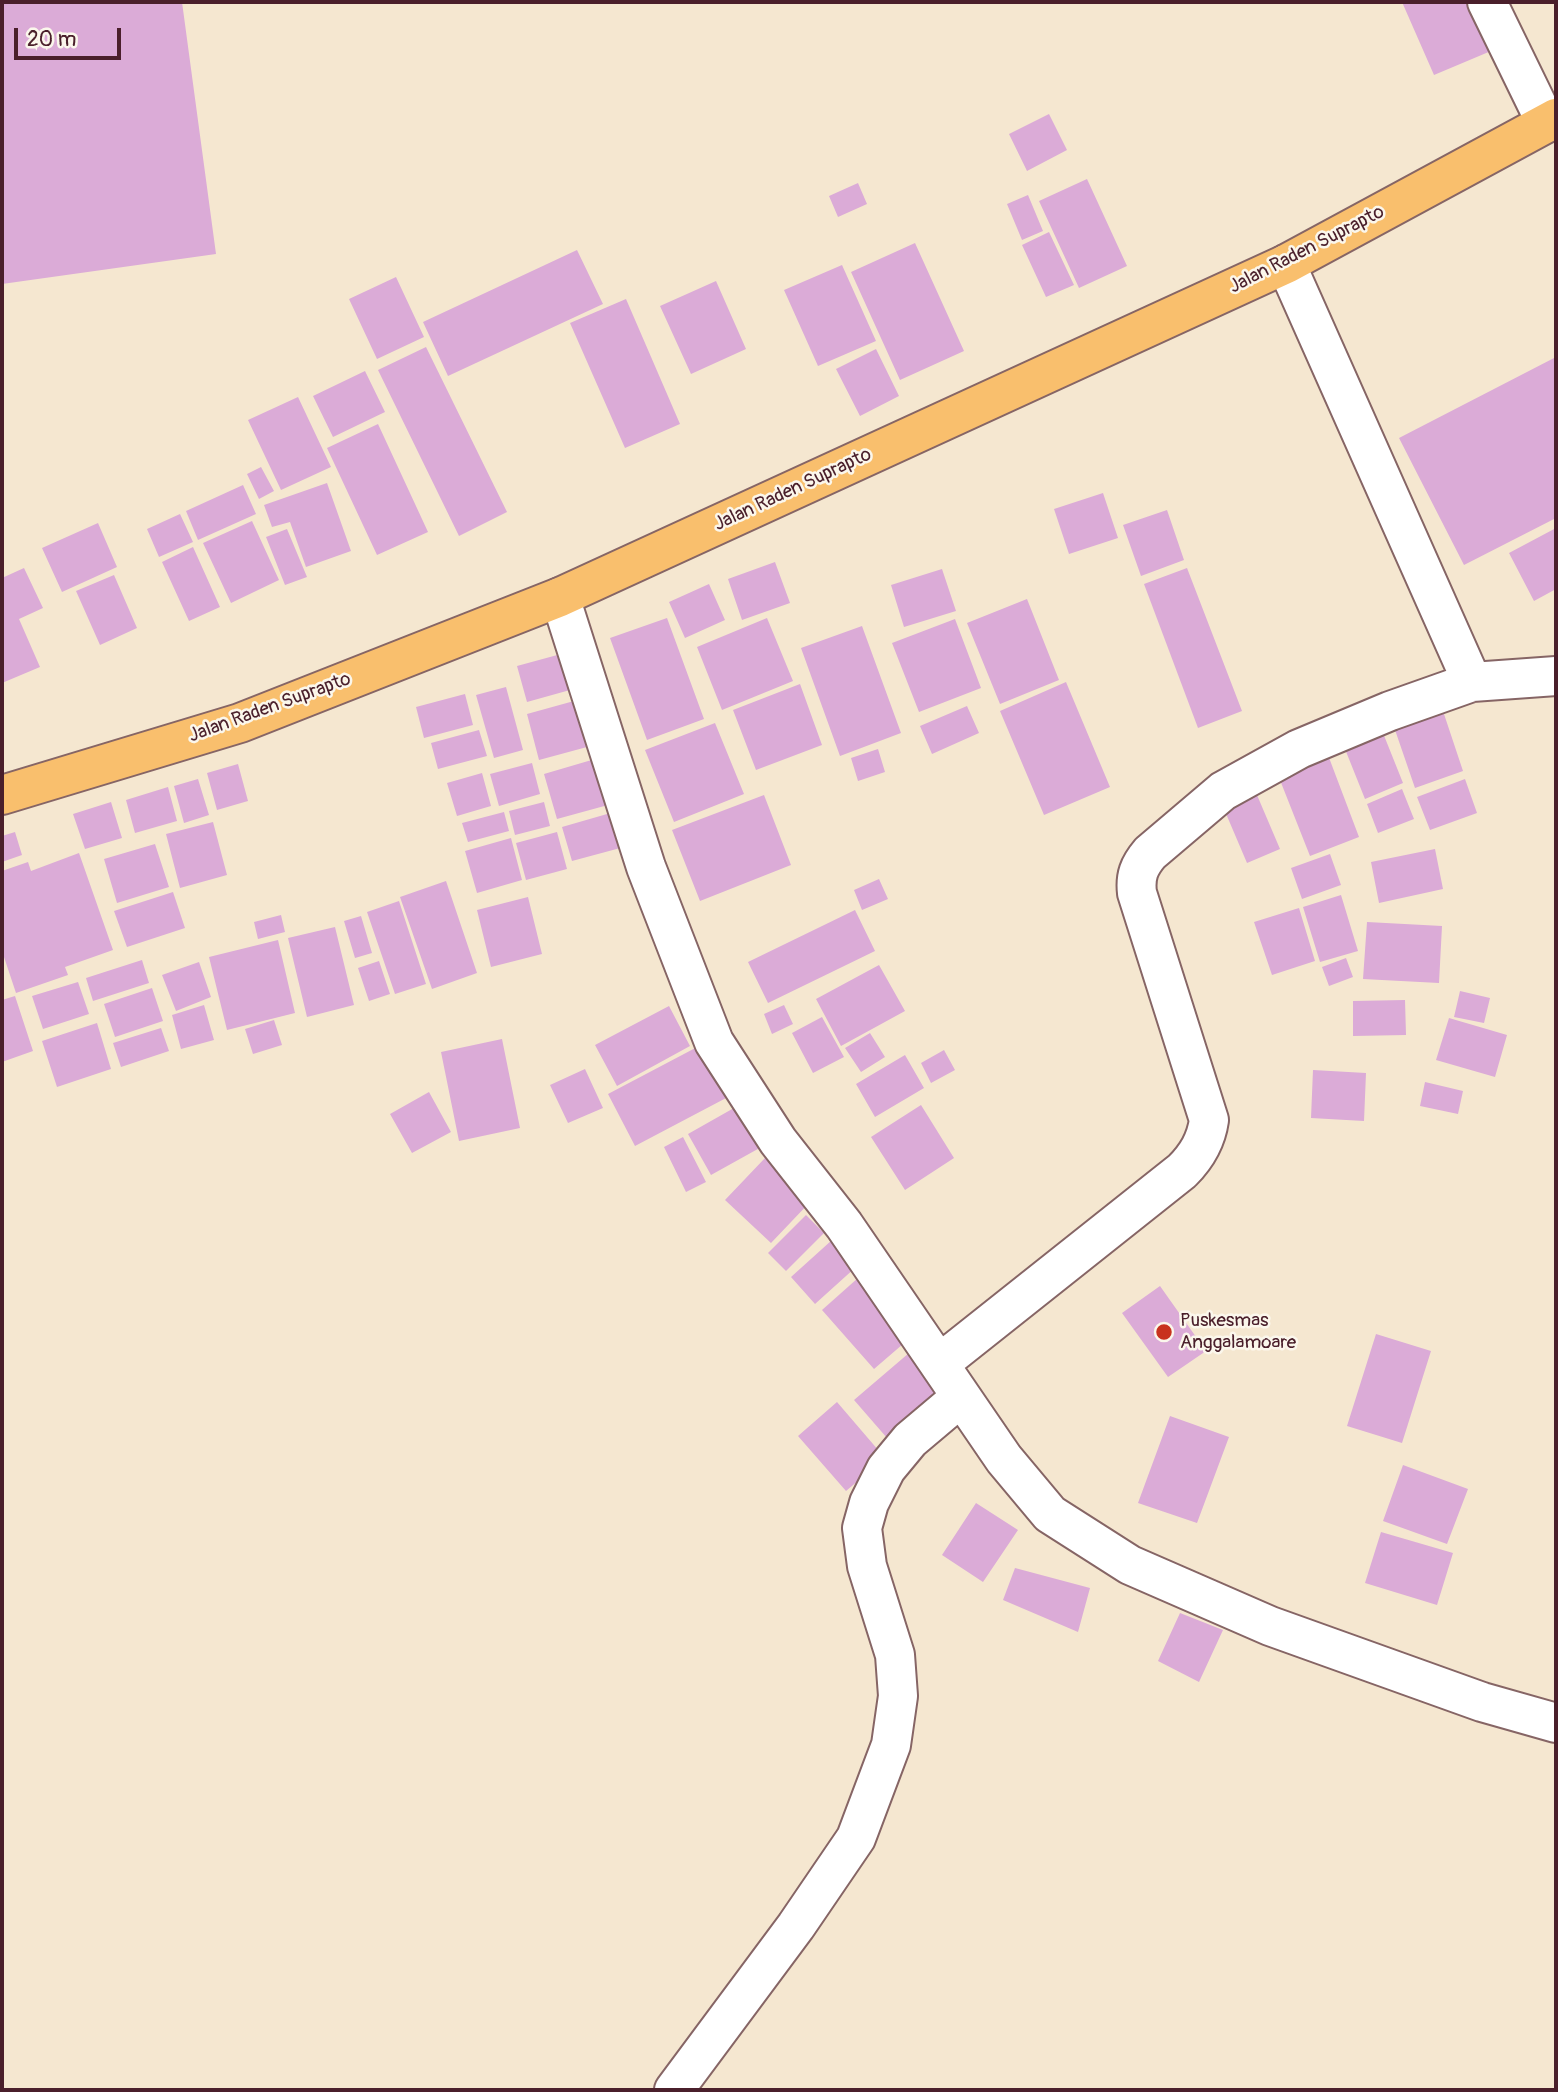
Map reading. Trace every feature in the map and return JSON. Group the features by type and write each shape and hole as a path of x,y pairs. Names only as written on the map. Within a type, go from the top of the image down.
{"highway":[{"name":"Jalan Raden Suprapto","path":"2,795 240,723 560,597 1286,264 1551,121"}],"street":[{"path":"1487,2 1551,121"},
{"path":"1286,264 1472,682"},
{"path":"560,597 646,867 714,1042 778,1141 844,1225 1004,1460 1050,1514 1130,1565 1270,1626 1482,1702 1556,1723"},
{"path":"939,1364 1182,1171 1194,1159 1207,1135 1209,1120 1137,893 1137,873 1150,853 1223,791 1299,749 1390,711 1472,682 1556,676"},
{"path":"674,2090 796,1926 856,1838 891,1745 898,1696 895,1655 867,1566 862,1528 869,1503 886,1469 910,1440 961,1397"}],"building":[{"path":"2,2 182,2 216,254 2,284"},
{"path":"1402,2 1470,2 1491,51 1434,75"},
{"path":"1049,114 1067,150 1027,171 1009,134"},
{"path":"1087,179 1127,266 1079,288 1039,201"},
{"path":"858,183 867,204 838,217 829,196"},
{"path":"1028,195 1043,231 1022,240 1007,204"},
{"path":"1049,232 1074,285 1046,297 1022,245"},
{"path":"915,243 964,351 900,380 851,272"},
{"path":"577,250 603,304 448,376 423,322"},
{"path":"842,265 876,341 818,366 784,290"},
{"path":"396,277 424,337 377,359 349,299"},
{"path":"716,281 746,349 691,374 660,306"},
{"path":"626,299 680,424 625,448 570,323"},
{"path":"426,347 507,512 459,536 378,370"},
{"path":"876,349 899,396 860,416 836,369"},
{"path":"1556,357 1556,518 1464,565 1399,438"},
{"path":"365,371 385,412 333,437 313,396"},
{"path":"298,397 331,467 281,490 248,420"},
{"path":"378,424 428,532 377,555 327,448"},
{"path":"261,467 274,491 259,499 247,474"},
{"path":"327,483 351,551 306,567 290,522 272,527 264,505"},
{"path":"243,485 256,514 198,540 186,511"},
{"path":"1103,493 1118,538 1069,554 1054,509"},
{"path":"1167,510 1184,560 1141,576 1123,525"},
{"path":"180,514 193,542 159,557 147,529"},
{"path":"252,521 279,580 231,603 203,543"},
{"path":"98,523 117,567 62,592 42,548"},
{"path":"1556,528 1556,589 1534,601 1509,553"},
{"path":"287,529 307,577 285,585 266,537"},
{"path":"193,547 220,607 189,621 162,562"},
{"path":"775,562 790,603 742,620 728,579"},
{"path":"24,568 43,608 19,619 40,667 2,683 2,578"},
{"path":"1187,568 1242,711 1198,728 1144,584"},
{"path":"942,569 956,611 904,627 891,585"},
{"path":"114,575 137,628 100,645 76,591"},
{"path":"709,584 725,620 685,638 669,602"},
{"path":"1027,599 1059,680 1000,704 967,623"},
{"path":"667,618 704,719 647,740 610,638"},
{"path":"767,618 793,681 722,710 697,647"},
{"path":"955,619 981,688 919,712 892,643"},
{"path":"862,626 901,733 840,756 801,648"},
{"path":"561,654 570,690 527,702 517,666"},
{"path":"1066,682 1110,787 1044,815 1000,711"},
{"path":"800,684 822,745 756,770 733,710"},
{"path":"506,687 523,750 494,758 476,695"},
{"path":"465,694 473,725 424,738 416,707"},
{"path":"574,701 587,747 539,760 527,714"},
{"path":"967,706 979,733 932,754 920,726"},
{"path":"1443,711 1463,771 1415,788 1394,727"},
{"path":"715,723 744,794 674,822 645,750"},
{"path":"1381,728 1403,783 1365,799 1343,744"},
{"path":"479,730 487,756 438,769 431,743"},
{"path":"878,749 885,772 858,781 851,758"},
{"path":"1328,755 1359,837 1310,856 1278,775"},
{"path":"595,759 608,805 557,819 544,774"},
{"path":"532,763 540,794 499,806 490,774"},
{"path":"238,764 248,801 217,810 207,773"},
{"path":"482,773 491,806 457,816 447,783"},
{"path":"198,779 209,815 184,823 174,786"},
{"path":"1465,779 1477,813 1430,830 1417,797"},
{"path":"168,787 177,821 135,833 126,800"},
{"path":"1402,789 1414,819 1378,833 1367,804"},
{"path":"764,795 791,865 700,901 672,830"},
{"path":"1257,795 1280,849 1247,863 1224,809"},
{"path":"111,802 122,838 85,849 73,814"},
{"path":"544,802 550,826 515,835 509,811"},
{"path":"504,812 509,831 468,842 462,823"},
{"path":"614,812 624,847 572,861 562,827"},
{"path":"213,822 227,875 180,888 166,834"},
{"path":"15,832 22,855 2,862 2,836"},
{"path":"557,832 567,869 526,880 516,843"},
{"path":"511,838 522,880 477,893 465,851"},
{"path":"155,844 169,887 117,903 104,859"},
{"path":"1435,849 1443,889 1379,903 1371,862"},
{"path":"79,853 113,950 65,967 68,975 16,993 2,951 2,871 28,862 31,871"},
{"path":"1330,854 1341,885 1302,899 1291,868"},
{"path":"879,879 888,899 862,910 854,890"},
{"path":"446,881 477,973 432,989 400,897"},
{"path":"173,892 185,928 127,947 114,911"},
{"path":"1341,895 1358,951 1320,962 1303,907"},
{"path":"528,897 542,954 491,967 477,910"},
{"path":"399,901 426,984 395,994 367,912"},
{"path":"1299,908 1315,961 1272,975 1254,922"},
{"path":"855,910 875,951 768,1003 748,962"},
{"path":"281,915 285,932 258,939 254,922"},
{"path":"361,916 372,953 355,958 344,921"},
{"path":"1367,922 1442,926 1439,983 1363,979"},
{"path":"335,927 354,1005 307,1017 288,938"},
{"path":"278,940 295,1013 227,1030 209,957"},
{"path":"1346,958 1353,977 1329,986 1322,967"},
{"path":"142,960 149,983 93,1001 86,978"},
{"path":"379,961 390,994 369,1001 358,968"},
{"path":"199,962 211,997 176,1011 162,975"},
{"path":"879,965 905,1011 841,1046 816,999"},
{"path":"78,982 89,1014 43,1029 32,996"},
{"path":"152,988 163,1021 115,1037 104,1004"},
{"path":"1460,991 1490,998 1484,1023 1454,1017"},
{"path":"15,996 33,1051 2,1062 2,1000"},
{"path":"1405,1000 1406,1035 1353,1036 1353,1001"},
{"path":"204,1005 214,1040 181,1049 172,1015"},
{"path":"784,1005 793,1024 772,1034 764,1014"},
{"path":"669,1006 690,1046 617,1086 595,1045"},
{"path":"822,1017 844,1057 813,1073 792,1033"},
{"path":"1449,1018 1507,1035 1495,1077 1436,1060"},
{"path":"274,1020 282,1045 253,1054 245,1029"},
{"path":"97,1023 111,1069 57,1087 42,1041"},
{"path":"161,1028 169,1051 121,1067 113,1043"},
{"path":"870,1033 885,1057 861,1072 845,1048"},
{"path":"502,1039 520,1128 459,1141 441,1052"},
{"path":"701,1045 728,1097 635,1146 608,1094"},
{"path":"944,1050 955,1070 931,1083 921,1063"},
{"path":"905,1055 924,1088 875,1117 856,1084"},
{"path":"585,1069 603,1108 568,1123 550,1085"},
{"path":"1313,1070 1366,1073 1364,1121 1311,1118"},
{"path":"1425,1082 1463,1091 1458,1114 1420,1106"},
{"path":"429,1092 451,1132 412,1153 390,1114"},
{"path":"741,1104 765,1145 711,1175 688,1134"},
{"path":"921,1105 954,1158 905,1190 871,1137"},
{"path":"683,1137 706,1182 686,1192 664,1147"},
{"path":"765,1158 811,1201 771,1243 725,1200"},
{"path":"806,1215 824,1233 786,1271 768,1253"},
{"path":"832,1240 856,1267 815,1304 791,1277"},
{"path":"858,1278 910,1338 874,1369 822,1310"},
{"name":"Puskesmas Anggalamoare","path":"1160,1286 1206,1351 1168,1377 1122,1313"},
{"path":"1376,1334 1431,1351 1402,1443 1347,1426"},
{"path":"909,1353 949,1399 894,1446 854,1400"},
{"path":"837,1402 885,1458 846,1491 798,1436"},
{"path":"1170,1416 1229,1437 1197,1523 1138,1503"},
{"path":"1403,1465 1468,1489 1447,1544 1383,1521"},
{"path":"976,1503 1018,1530 983,1582 942,1555"},
{"path":"1381,1532 1453,1553 1437,1605 1365,1583"},
{"path":"1015,1568 1090,1588 1078,1632 1003,1600"},
{"path":"1180,1613 1223,1630 1199,1682 1158,1661"}],"place":[{"name":"Puskesmas Anggalamoare","path":"1164,1332"}]}
